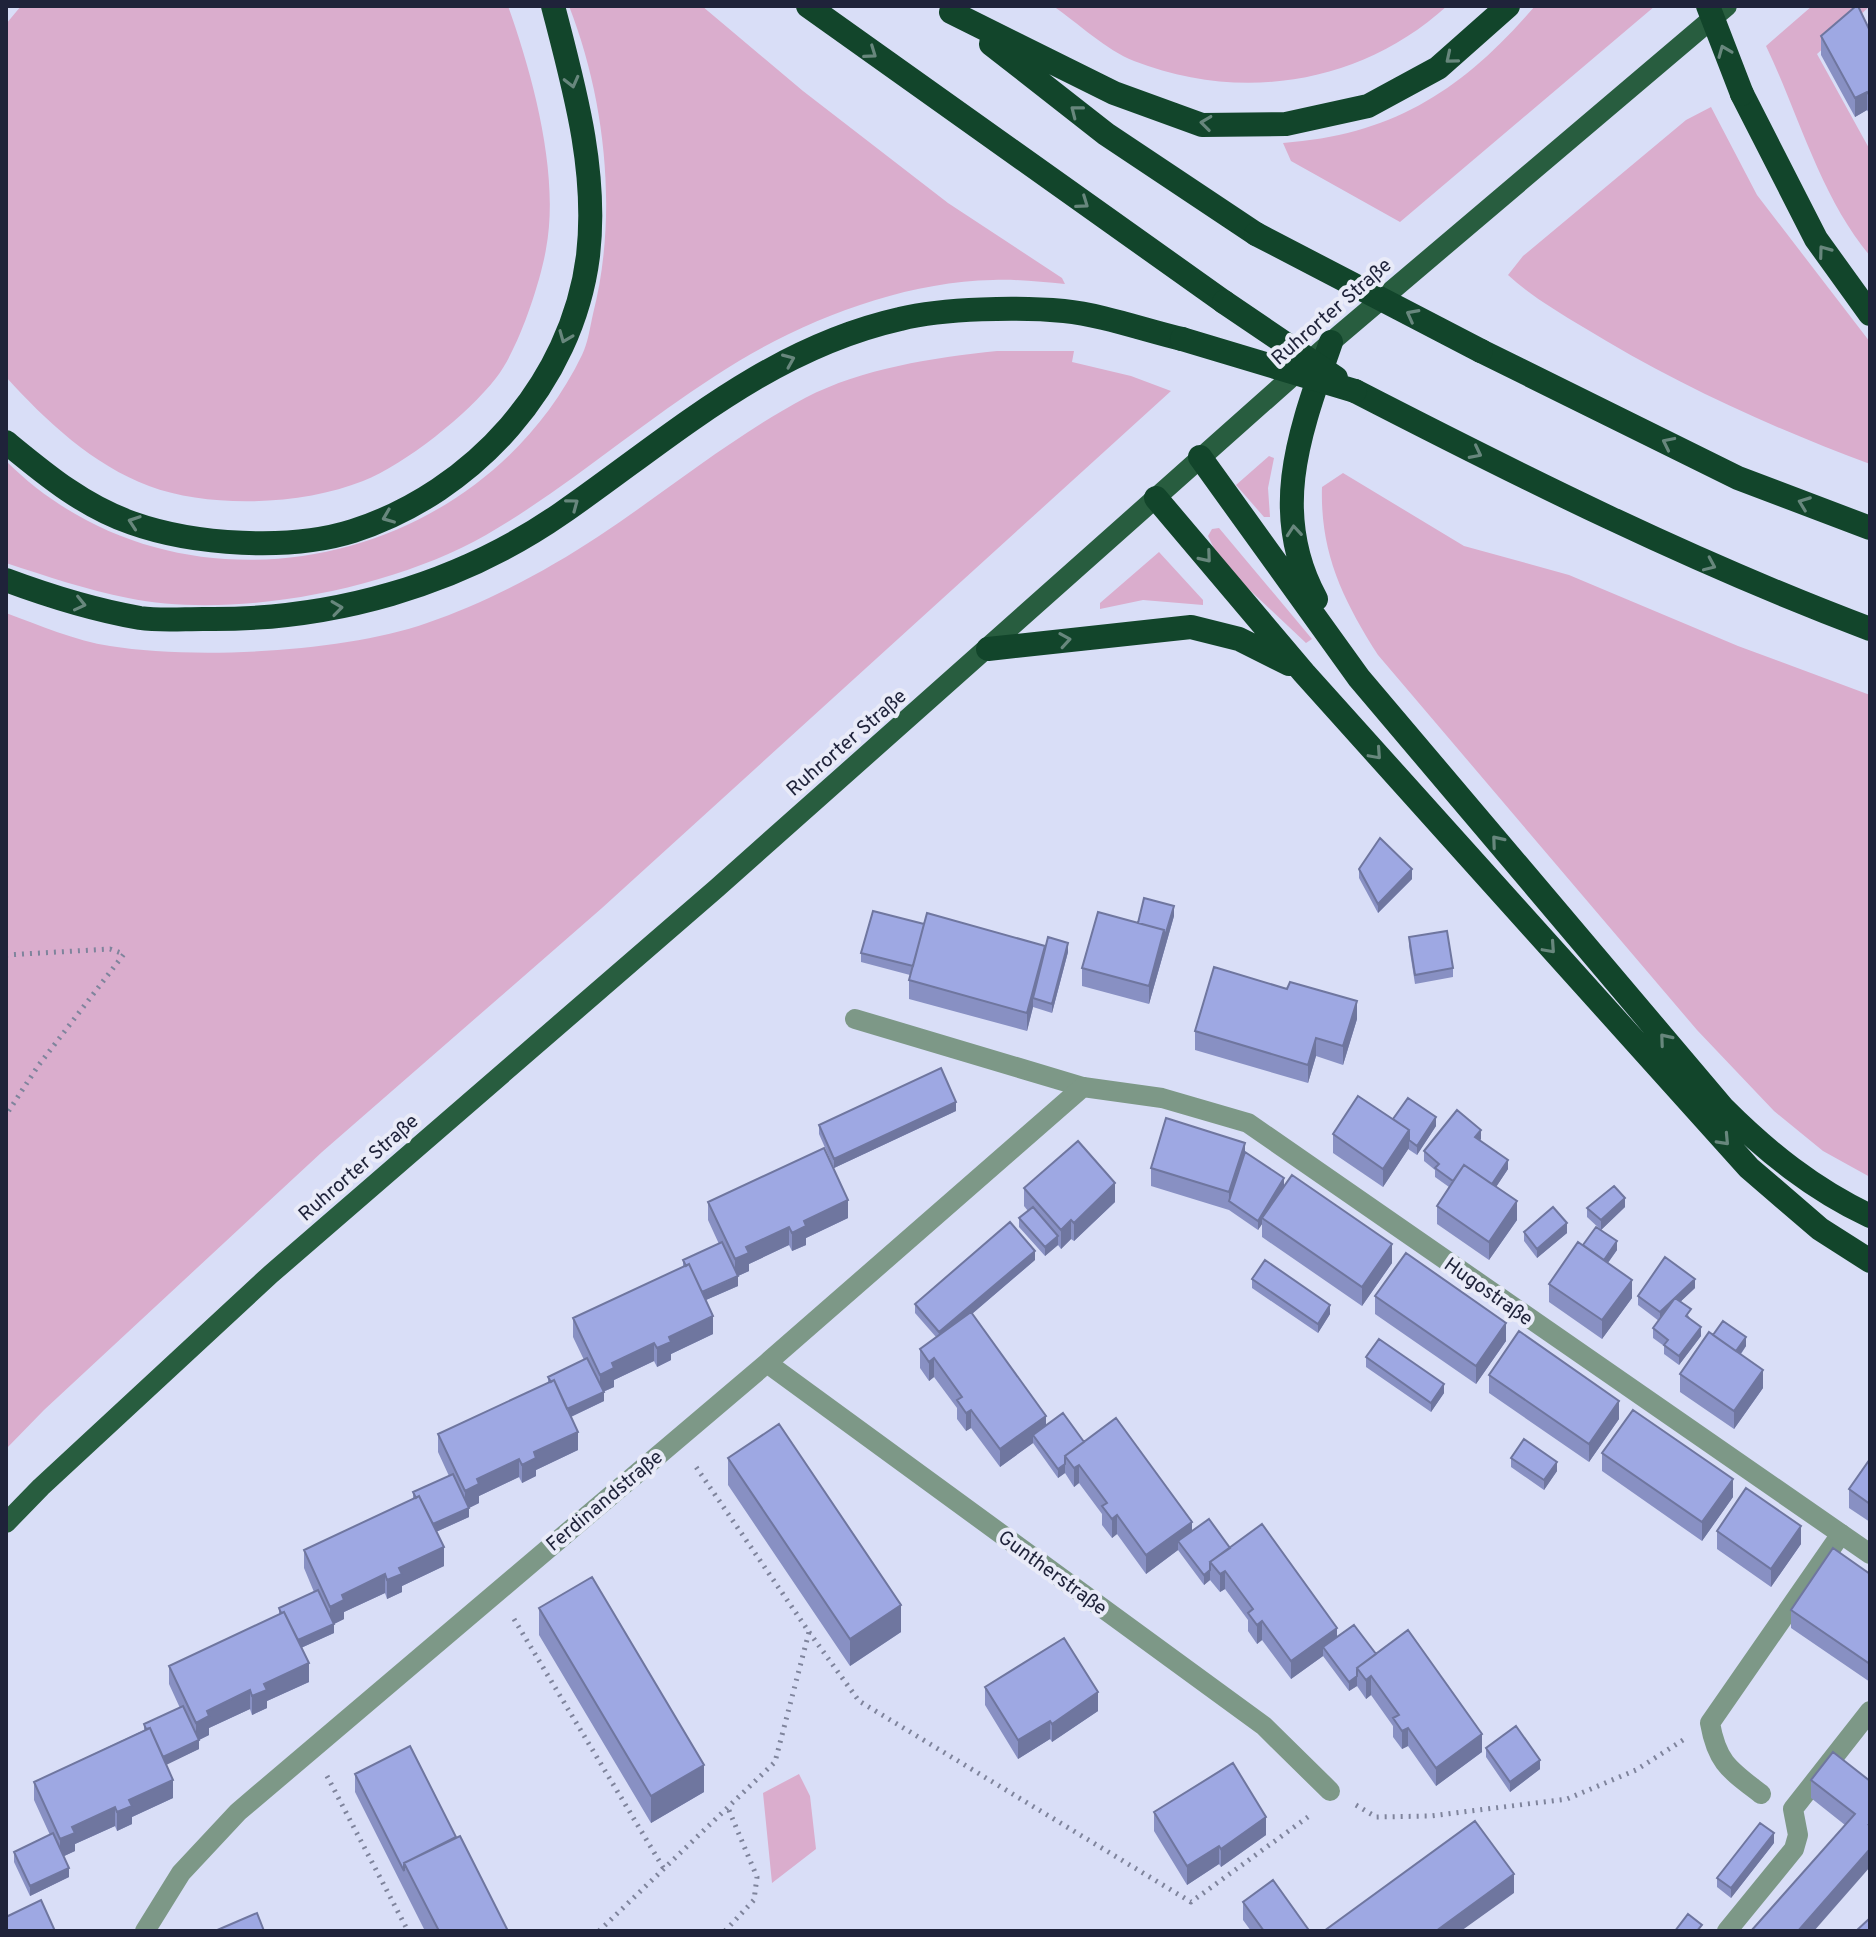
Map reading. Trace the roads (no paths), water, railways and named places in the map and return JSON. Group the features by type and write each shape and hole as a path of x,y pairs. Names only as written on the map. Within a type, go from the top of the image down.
{"highway":[{"path":"6,442 63,489 132,523 227,544 351,532 409,508 471,467 526,409 568,336 587,257 590,193 579,108 553,6"},
{"path":"808,6 1224,302 1355,391 1596,514 1758,587 1870,629"},
{"path":"946,9 1114,93 1202,125 1286,124 1368,106 1438,68 1508,6"},
{"path":"1708,6 1742,94 1816,239 1870,314"},
{"path":"946,9 1106,134 1256,234 1481,351 1738,478 1870,528"},
{"path":"6,580 47,596 143,619 250,620 362,604 476,565 560,514 658,440 760,372 900,318 959,311 1065,311 1182,339 1355,391"},
{"path":"1331,342 1297,442 1291,485 1294,539 1305,578 1359,678"},
{"path":"1200,457 1359,678 1723,1108 1771,1155 1840,1202 1870,1216"},
{"path":"1156,498 1304,673 1749,1168 1820,1229 1870,1261"},
{"path":"988,649 1191,627 1239,639 1304,673"}],"main road":[{"name":"Ruhrorter Straße","path":"6,1523 271,1274 988,649 1331,342 1727,6"}],"street":[{"name":"Hugostraße","path":"855,1019 1083,1087 1162,1098 1248,1123 1870,1554"},
{"name":"Ferdinandstraße","path":"145,1931 181,1873 238,1812 767,1363 1083,1087"},
{"name":"Guntherstraße","path":"767,1363 1264,1726 1330,1791"},
{"path":"1761,1794 1726,1767 1715,1751 1710,1723 1841,1534"},
{"path":"1727,1931 1794,1849 1798,1835 1793,1809 1870,1711"}]}
